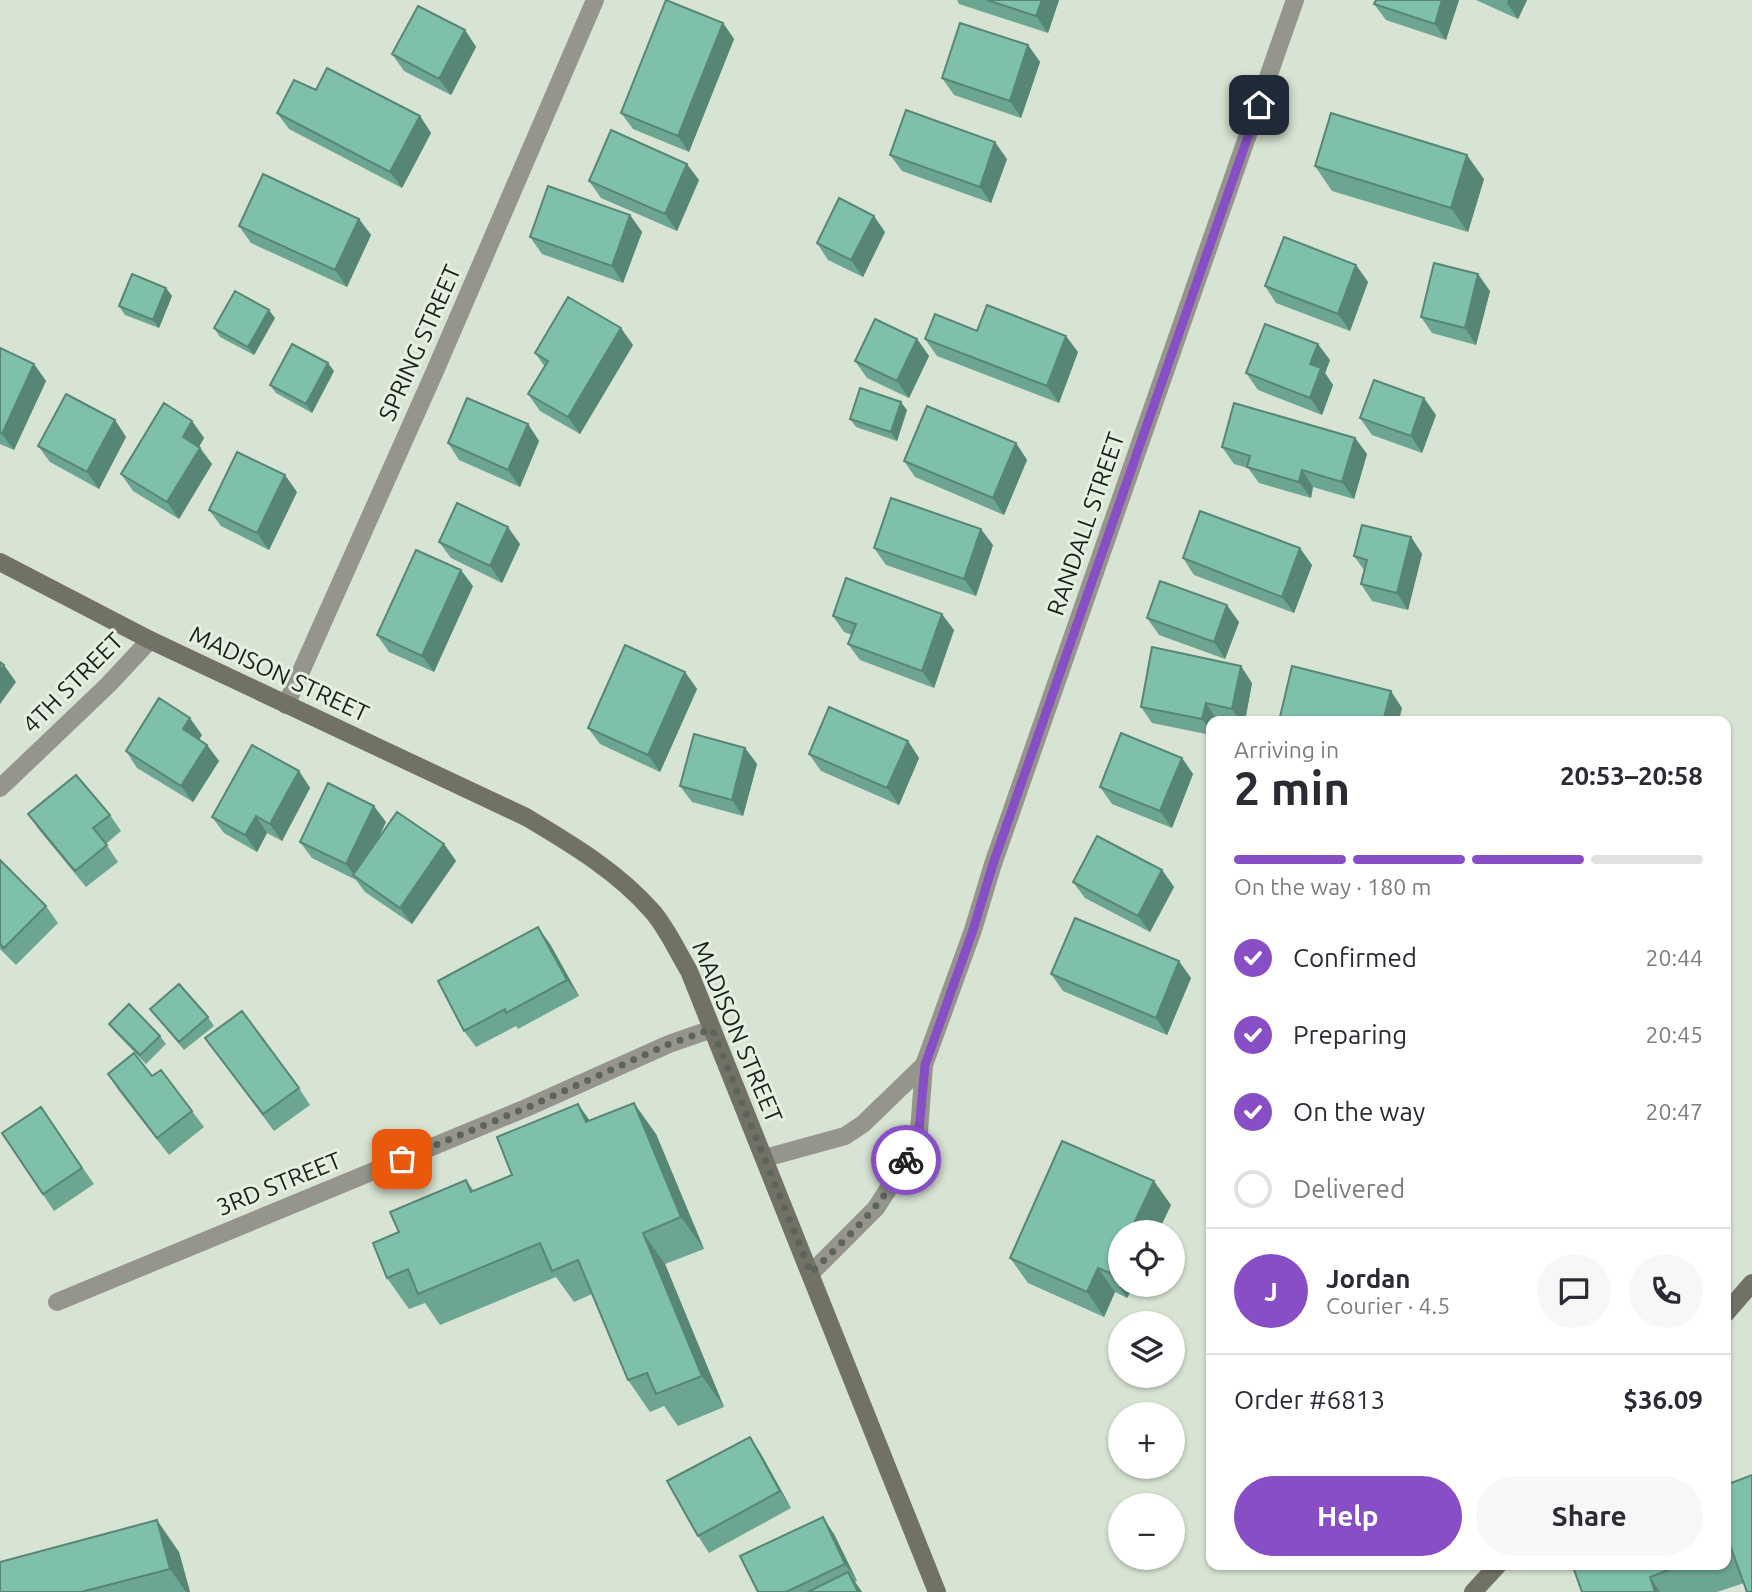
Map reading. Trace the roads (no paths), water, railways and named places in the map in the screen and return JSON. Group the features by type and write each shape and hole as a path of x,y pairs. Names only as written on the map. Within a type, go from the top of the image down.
{"street":[{"name":"SPRING STREET","path":"286,705 441,359 595,0"},
{"name":"RANDALL STREET","path":"811,1273 876,1208 905,1163 919,1130 925,1065 1295,0"},
{"name":"MADISON STREET","path":"0,562 150,640 526,817 581,849 628,887 654,913 689,971 937,1592"},
{"name":"4TH STREET","path":"0,788 108,685 150,640"},
{"name":"3RD STREET","path":"57,1302 526,1108 669,1044 712,1029"},
{"name":"RANDALL STREET","path":"765,1158 845,1136 863,1124 925,1065"},
{"path":"1731,1307 1752,1283"},
{"path":"1473,1592 1493,1570"}]}
